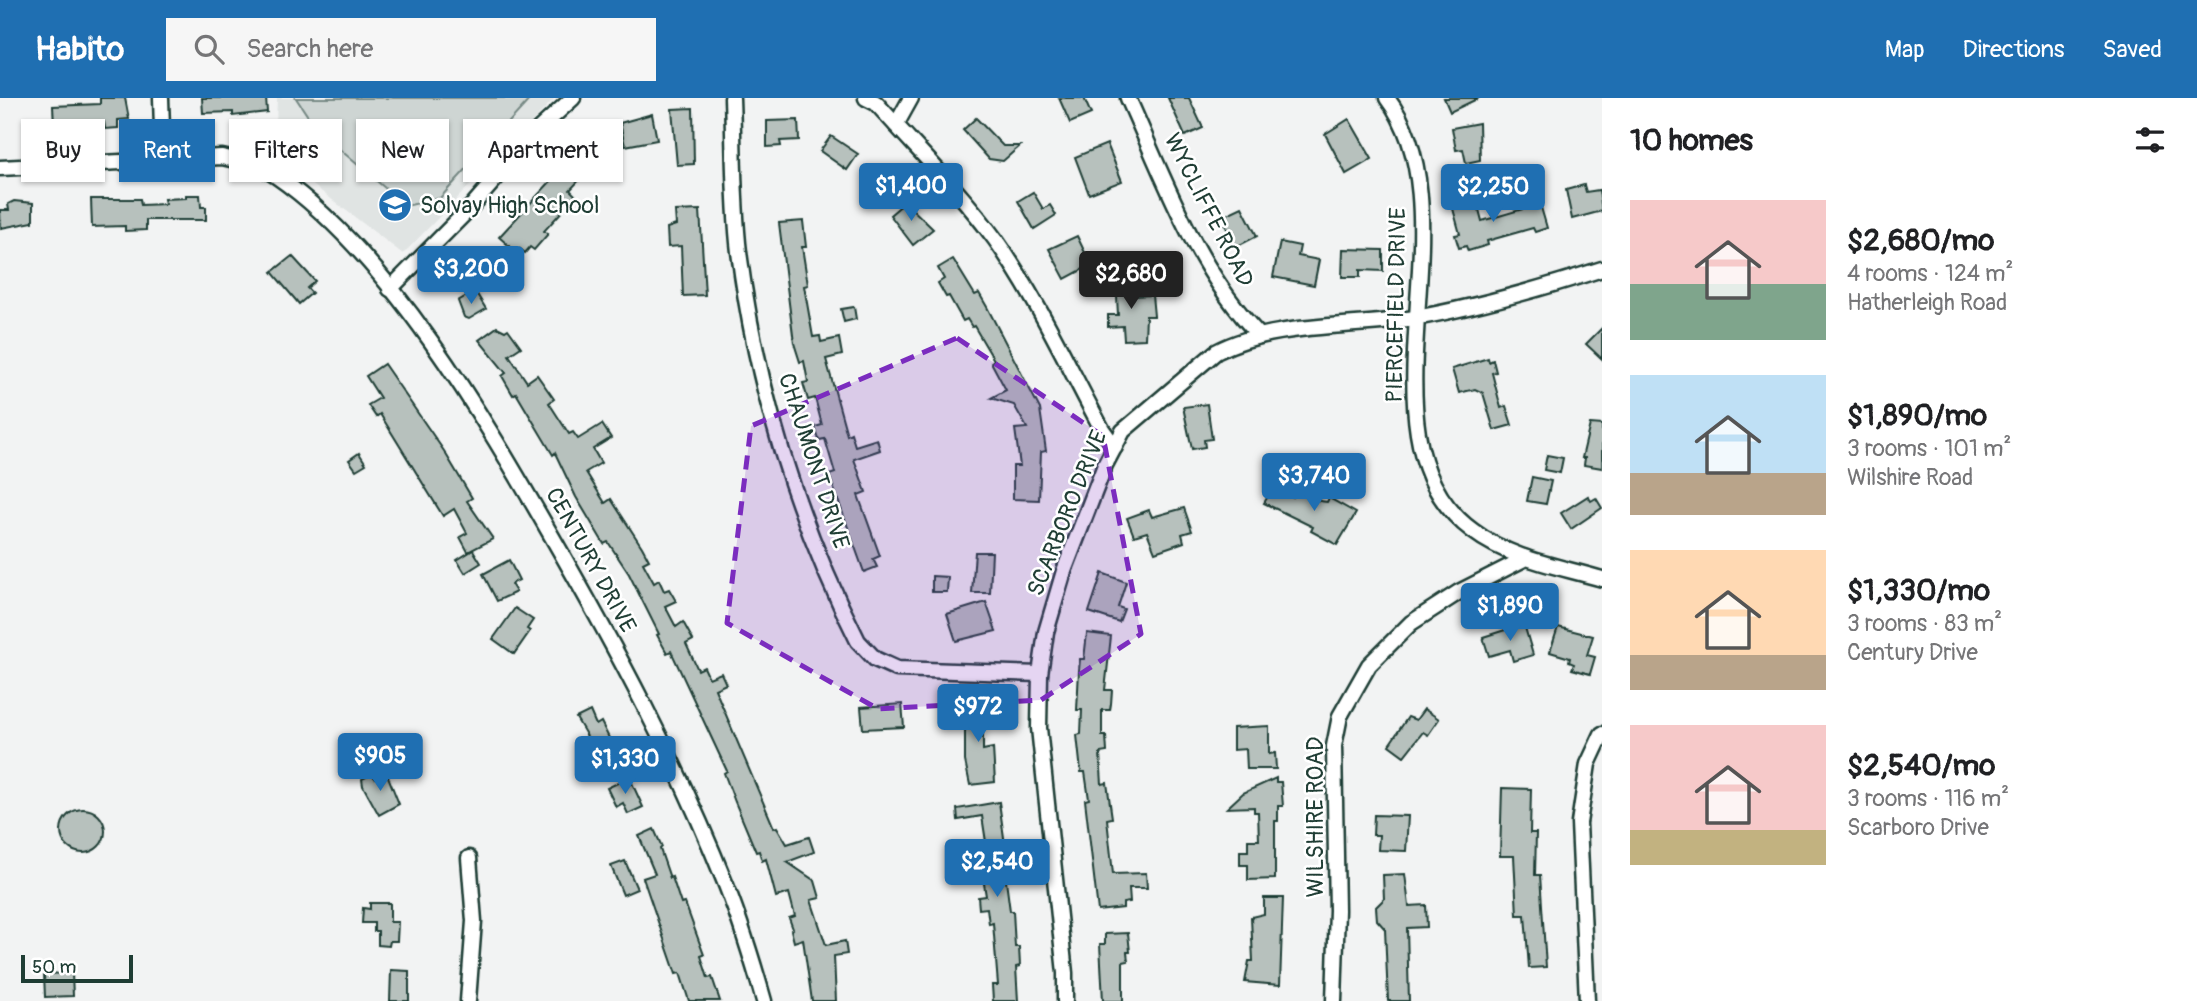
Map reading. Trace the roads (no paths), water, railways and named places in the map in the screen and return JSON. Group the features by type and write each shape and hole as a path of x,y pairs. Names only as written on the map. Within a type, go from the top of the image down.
{"street":[{"path":"161,98 162,119"},
{"path":"390,289 471,207 540,129 573,98"},
{"name":"CHAUMONT DRIVE","path":"732,98 739,250 757,357 798,502 858,641 875,659 897,669 1040,674"},
{"path":"896,125 911,98"},
{"name":"WYCLIFFE ROAD","path":"1128,98 1177,206 1222,293 1260,336"},
{"name":"PIERCEFIELD DRIVE","path":"1387,98 1397,111 1409,139 1421,204 1414,356 1415,403 1424,460 1434,490 1471,531 1526,558 1601,578"},
{"path":"871,100 932,162 995,239 1021,280 1102,429 1115,447"},
{"name":"CENTURY DRIVE","path":"215,157 244,161 274,175 342,234 390,289 476,409 574,575 643,702 725,883 764,1001"},
{"name":"CENTURY DRIVE","path":"0,168 119,161"},
{"name":"SCARBORO DRIVE","path":"1065,1001 1065,973 1040,728 1040,674 1046,632 1063,570 1115,447 1139,415 1216,352 1233,343 1260,336 1417,317 1602,269"},
{"name":"WILSHIRE ROAD","path":"1334,1001 1337,910 1334,746 1340,716 1369,665 1411,623 1459,592 1526,558"},
{"path":"1587,1001 1579,823 1588,764 1602,734"},
{"path":"468,1001 474,921 469,858"}],"place":[{"name":"Solvay High School","path":"395,205"}]}
